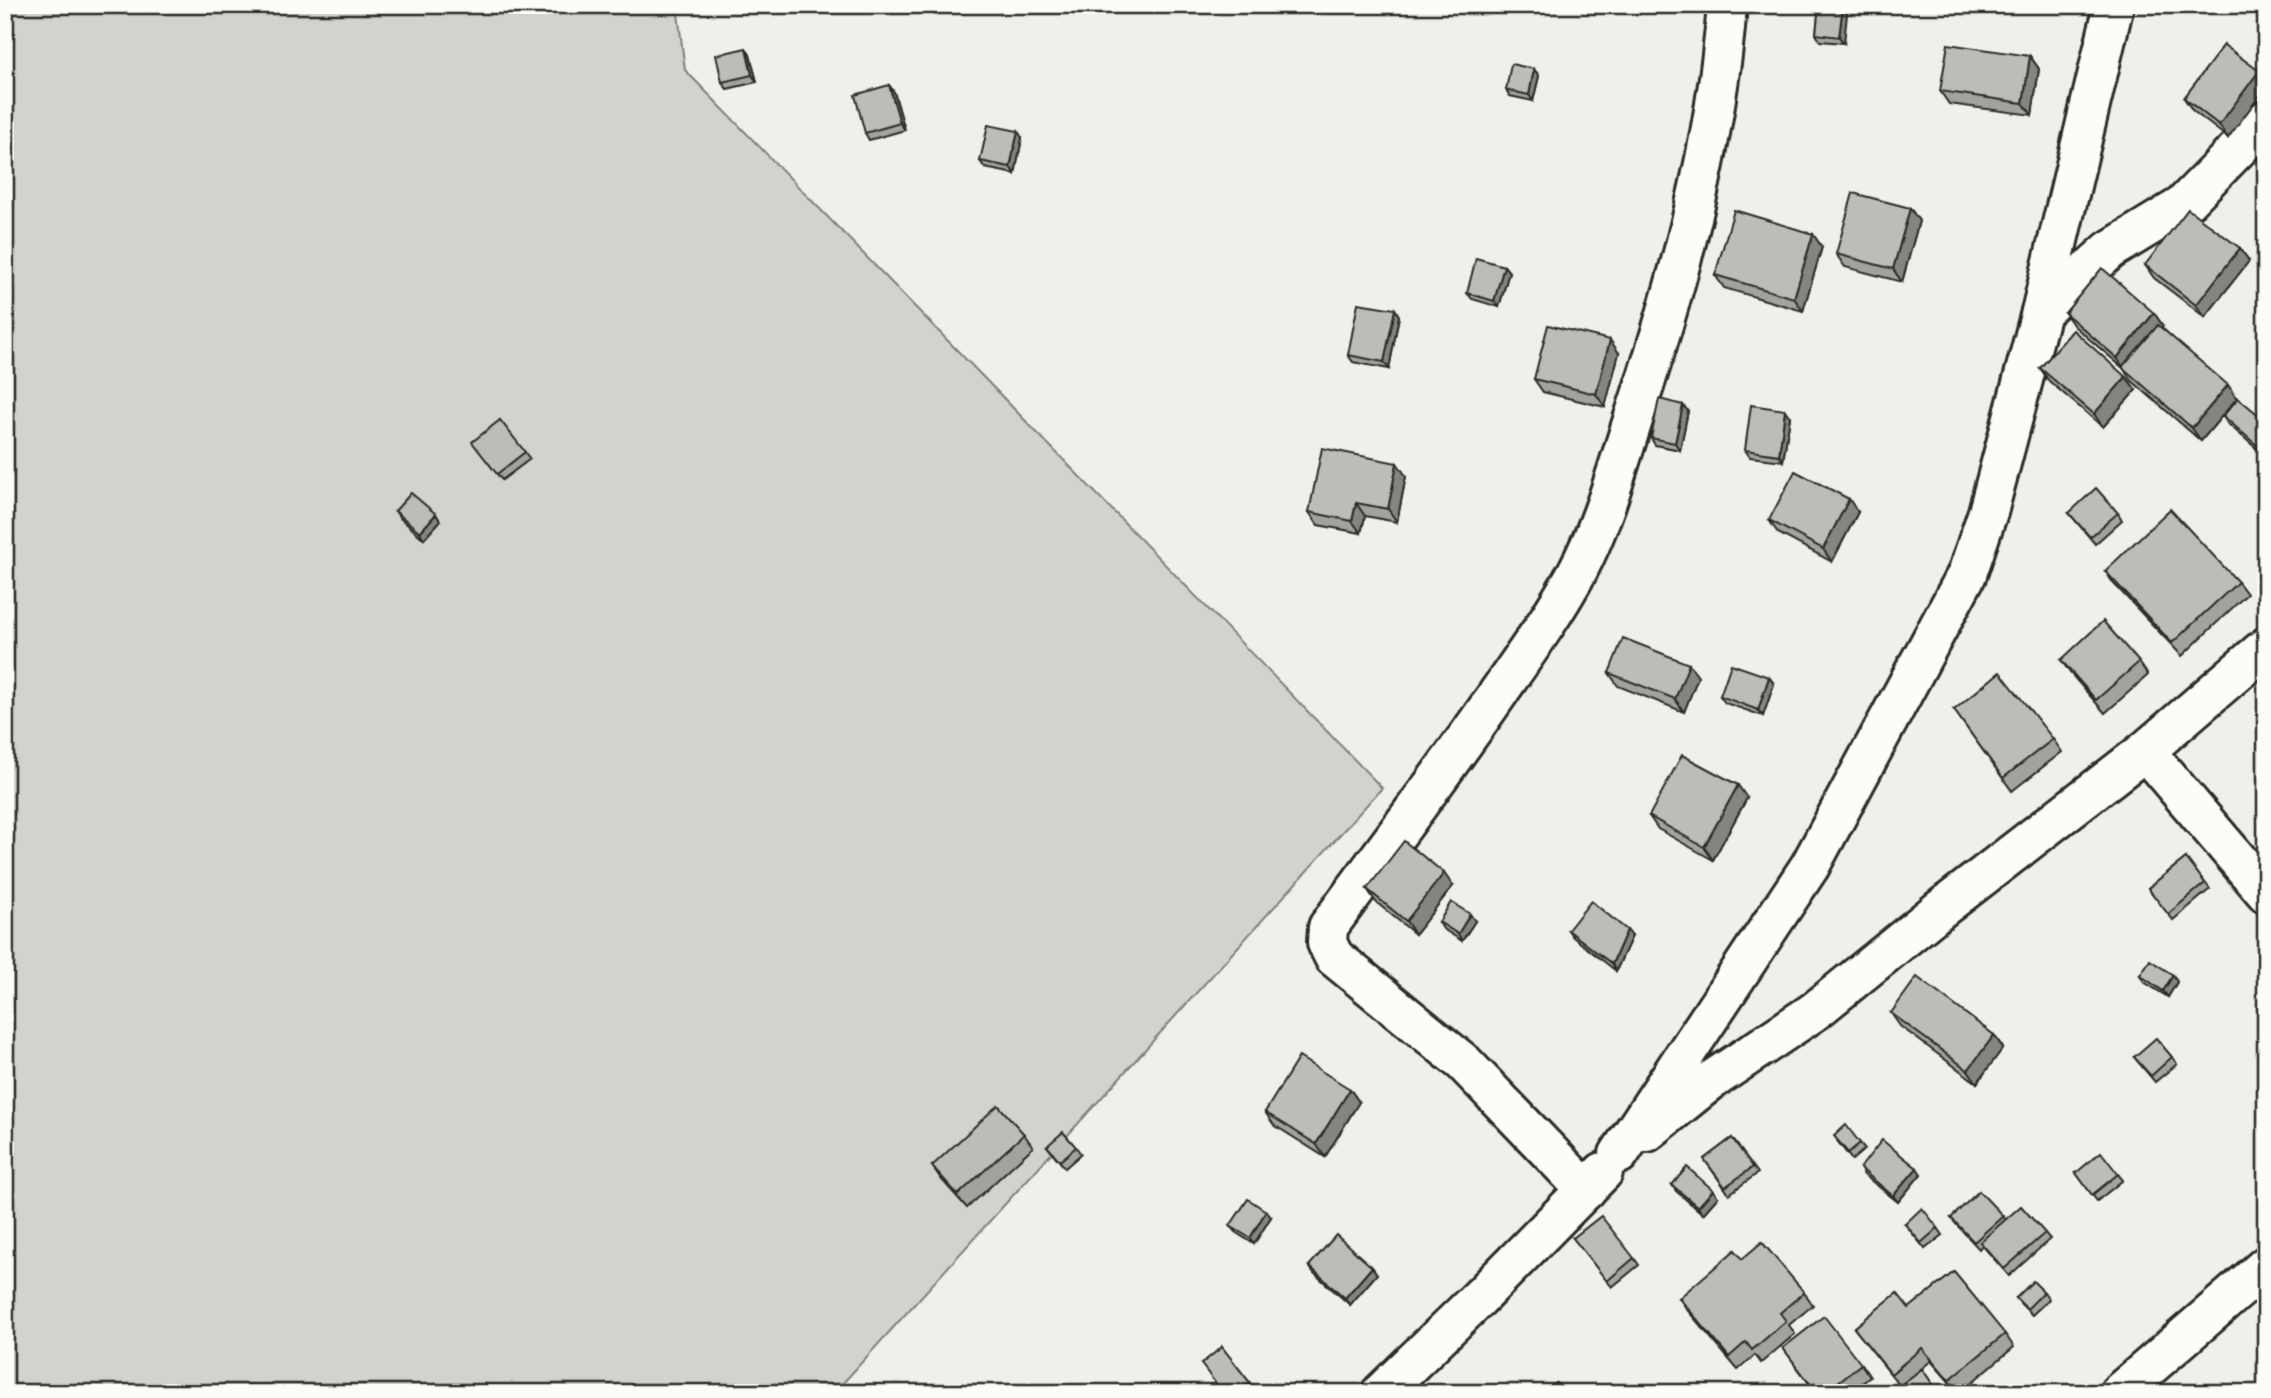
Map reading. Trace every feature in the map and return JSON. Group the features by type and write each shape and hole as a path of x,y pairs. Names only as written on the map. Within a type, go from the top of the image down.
{"street":[{"path":"1586,1190 1464,1063 1335,957 1327,943 1328,927 1445,770 1522,659 1575,575 1595,537 1642,395 1693,212 1709,146 1727,5"},
{"path":"1381,1393 1619,1154 1810,866 1967,574 1987,512 2041,312 2114,5"},
{"path":"2041,312 2110,250 2182,206 2266,120"},
{"path":"1619,1154 1709,1083 1815,1011 1938,911 2145,751 2266,647"},
{"path":"2145,751 2266,892"},
{"path":"2119,1393 2266,1266"}],"shaded area":[{"path":"5,5 677,5 685,70 1382,788 834,1393 5,1393"}],"building":[{"path":"1819,5 1843,5 1839,37 1816,34"},
{"path":"1948,44 2030,56 2023,103 1940,91"},
{"path":"2224,45 2259,71 2219,125 2184,98"},
{"path":"746,48 752,75 722,82 716,55"},
{"path":"1511,64 1534,69 1529,95 1506,90"},
{"path":"889,85 900,123 865,133 855,95"},
{"path":"988,125 1018,131 1010,167 980,161"},
{"path":"1853,193 1910,208 1893,269 1836,254"},
{"path":"2188,209 2240,248 2196,305 2145,265"},
{"path":"1734,210 1813,234 1794,298 1715,275"},
{"path":"1476,258 1504,266 1494,301 1467,293"},
{"path":"2102,268 2154,313 2117,358 2065,313"},
{"path":"1358,303 1395,309 1384,362 1348,355"},
{"path":"1548,325 1610,340 1596,394 1534,379"},
{"path":"2158,325 2228,385 2192,428 2122,367"},
{"path":"2073,330 2126,377 2094,414 2040,368"},
{"path":"2238,398 2266,421 2266,441 2260,448 2223,416"},
{"path":"1659,399 1683,405 1675,443 1651,438"},
{"path":"1751,405 1785,410 1779,455 1745,450"},
{"path":"500,420 525,452 497,474 472,442"},
{"path":"1322,448 1397,463 1388,509 1356,503 1352,521 1309,512"},
{"path":"1795,471 1849,499 1823,549 1769,520"},
{"path":"2096,488 2118,513 2090,537 2069,513"},
{"path":"411,493 436,514 420,532 395,511"},
{"path":"2170,509 2238,582 2172,643 2105,571"},
{"path":"2103,621 2139,662 2096,700 2061,660"},
{"path":"1623,638 1689,664 1675,699 1609,673"},
{"path":"1731,664 1769,677 1758,710 1720,696"},
{"path":"2000,672 2053,739 2003,778 1954,710"},
{"path":"1682,755 1738,785 1704,847 1649,816"},
{"path":"1404,841 1444,873 1406,921 1367,889"},
{"path":"2186,858 2205,883 2168,914 2148,888"},
{"path":"1591,901 1627,930 1612,964 1568,930"},
{"path":"1451,902 1470,914 1458,934 1439,922"},
{"path":"2150,960 2173,975 2163,991 2140,975"},
{"path":"1917,977 1994,1035 1968,1070 1891,1013"},
{"path":"2156,1038 2172,1057 2151,1076 2134,1057"},
{"path":"1299,1057 1350,1089 1316,1144 1265,1112"},
{"path":"998,1105 1024,1134 958,1195 932,1166"},
{"path":"1846,1125 1860,1143 1848,1153 1834,1136"},
{"path":"1063,1132 1076,1147 1060,1161 1047,1146"},
{"path":"1732,1138 1753,1167 1725,1187 1704,1159"},
{"path":"1882,1140 1917,1168 1893,1196 1860,1168"},
{"path":"2101,1152 2118,1174 2092,1195 2076,1173"},
{"path":"1687,1167 1713,1190 1698,1207 1672,1185"},
{"path":"1979,1191 2003,1216 1974,1242 1951,1218"},
{"path":"1248,1199 1266,1211 1250,1238 1230,1226"},
{"path":"2021,1206 2045,1233 2004,1269 1980,1242"},
{"path":"1922,1208 1938,1228 1921,1243 1905,1224"},
{"path":"1601,1216 1634,1258 1607,1281 1573,1238"},
{"path":"1336,1235 1372,1267 1345,1298 1309,1266"},
{"path":"1762,1242 1804,1292 1780,1313 1786,1321 1752,1350 1746,1342 1729,1357 1679,1298 1735,1250 1742,1259"},
{"path":"1954,1272 2005,1334 1949,1380 1922,1348 1891,1374 1854,1328 1897,1293 1909,1308"},
{"path":"2033,1281 2044,1292 2027,1309 2016,1298"},
{"path":"1824,1316 1861,1364 1824,1393 1817,1393 1783,1348"},
{"path":"1222,1347 1250,1383 1237,1393 1223,1393 1201,1364"},
{"path":"1922,1369 1934,1386 1925,1393 1910,1393 1903,1383"},
{"path":"1556,1383 1565,1393 1546,1393"}]}
